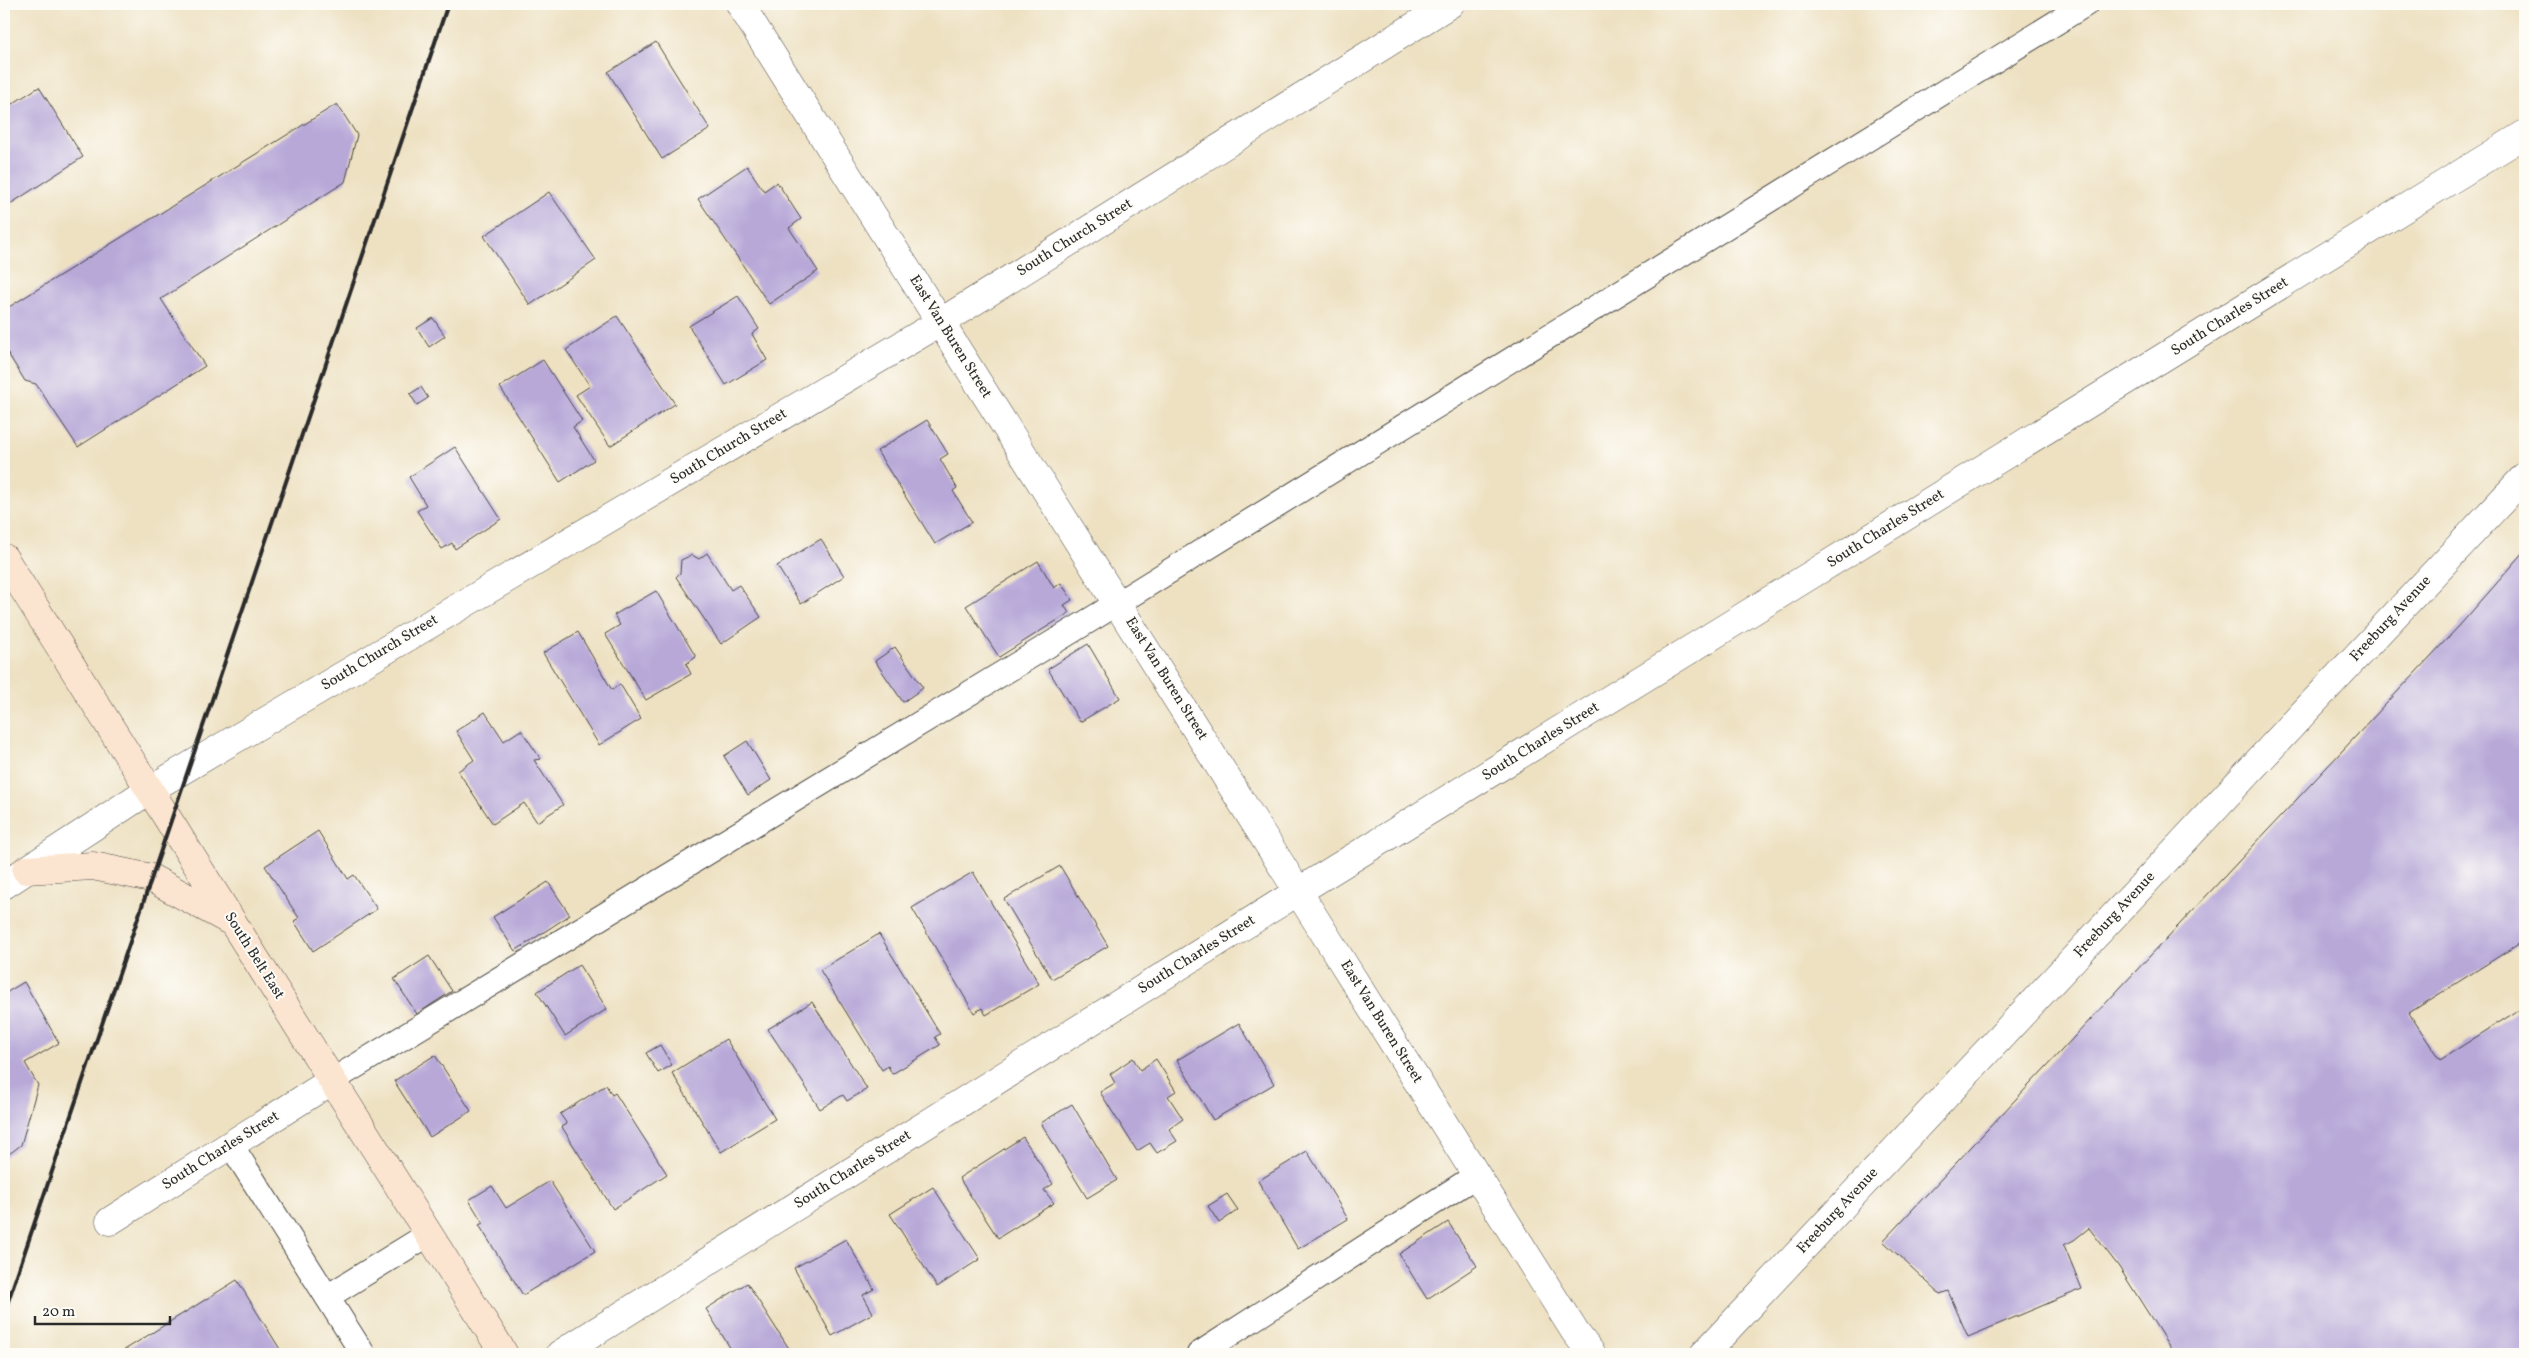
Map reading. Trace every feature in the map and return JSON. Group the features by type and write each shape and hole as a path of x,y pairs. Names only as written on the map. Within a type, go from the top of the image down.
{"main road":[{"name":"South Belt East","path":"4,558 504,1354"},
{"path":"26,870 93,866 151,878 233,923"}],"street":[{"name":"East Van Buren Street","path":"740,4 1575,1332 1592,1354"},
{"name":"South Church Street","path":"4,885 149,790 940,322 1450,4"},
{"name":"South Charles Street","path":"560,1354 1299,891 2525,134"},
{"name":"Freeburg Avenue","path":"1704,1354 2525,476"},
{"name":"South Charles Street","path":"110,1221 333,1080"}],"lane":[{"path":"333,1080 1118,603 2086,4"},
{"path":"231,1144 364,1354"},
{"path":"1199,1354 1477,1175"},
{"path":"327,1297 429,1234"}],"building":[{"path":"656,42 710,129 662,159 608,72"},
{"path":"39,87 83,157 4,208 4,109"},
{"path":"337,104 357,135 345,182 161,299 205,366 78,447 36,384 25,381 4,347 4,310"},
{"path":"747,166 764,191 777,182 801,219 789,228 818,271 769,304 698,199"},
{"path":"549,192 596,260 530,305 484,236"},
{"path":"738,296 759,329 752,334 767,360 726,385 689,326"},
{"path":"617,316 675,404 610,446 576,395 590,386 566,350"},
{"path":"433,318 445,336 429,347 417,328"},
{"path":"543,360 582,421 573,427 594,460 560,482 500,387"},
{"path":"421,387 428,398 417,405 410,394"},
{"path":"927,420 948,454 940,459 957,488 953,491 972,522 935,544 877,451"},
{"path":"455,447 501,519 455,549 452,543 442,549 417,511 426,505 409,477"},
{"path":"821,539 844,576 801,604 777,566"},
{"path":"2525,551 2525,940 2409,1013 2440,1060 2525,1006 2525,1354 2174,1354 2119,1267 2089,1228 2064,1245 2082,1289 1968,1337 1948,1291 1940,1294 1883,1241 2460,625"},
{"path":"707,553 731,590 739,585 761,617 721,644 676,577 680,573 681,560 692,555 699,559"},
{"path":"1038,561 1054,588 1061,583 1072,600 1064,605 1069,613 999,657 966,606"},
{"path":"656,591 696,657 686,664 691,674 646,700 605,634 620,625 614,615"},
{"path":"578,632 612,690 620,684 641,719 599,745 543,653"},
{"path":"1088,644 1120,698 1080,722 1048,669"},
{"path":"895,647 923,688 903,702 875,661"},
{"path":"485,712 504,741 521,730 541,759 534,760 563,805 537,822 524,803 493,824 458,771 474,760 456,731"},
{"path":"747,741 771,780 748,795 724,756"},
{"path":"318,831 348,879 354,875 377,909 313,951 294,921 299,918 265,866"},
{"path":"1060,866 1108,946 1052,979 1004,899"},
{"path":"973,872 1039,984 986,1015 982,1008 974,1013 912,908"},
{"path":"548,882 570,915 515,951 493,917"},
{"path":"879,934 940,1034 935,1037 940,1045 892,1074 888,1066 882,1070 820,970"},
{"path":"429,956 452,991 417,1014 394,979"},
{"path":"579,965 607,1009 565,1036 537,992"},
{"path":"24,982 59,1043 25,1063 38,1085 21,1145 4,1158 4,994"},
{"path":"812,1002 867,1089 847,1101 843,1095 820,1109 768,1029"},
{"path":"1239,1023 1274,1084 1213,1120 1177,1060"},
{"path":"726,1039 775,1119 721,1152 672,1073"},
{"path":"660,1045 672,1065 658,1073 646,1053"},
{"path":"435,1055 471,1111 430,1137 394,1081"},
{"path":"1133,1058 1140,1070 1156,1059 1176,1091 1168,1096 1183,1119 1169,1129 1177,1141 1157,1153 1150,1143 1137,1151 1100,1092 1115,1083 1110,1074"},
{"path":"606,1085 612,1095 615,1093 667,1174 613,1209 562,1127 567,1124 560,1114"},
{"path":"1072,1104 1117,1180 1087,1198 1041,1123"},
{"path":"1023,1137 1053,1184 1044,1190 1054,1203 998,1238 959,1178"},
{"path":"1307,1151 1348,1219 1298,1249 1258,1181"},
{"path":"550,1181 595,1251 523,1295 479,1225 483,1223 469,1200 492,1186 506,1208"},
{"path":"933,1187 980,1259 937,1287 890,1214"},
{"path":"1227,1194 1238,1210 1219,1223 1208,1206"},
{"path":"1448,1222 1477,1266 1427,1299 1399,1254"},
{"path":"846,1239 874,1289 863,1295 873,1313 832,1336 794,1268"},
{"path":"237,1280 283,1354 118,1354"},
{"path":"747,1283 790,1350 784,1354 734,1354 706,1309"}],"railway":[{"path":"4,1313 448,4"}]}
